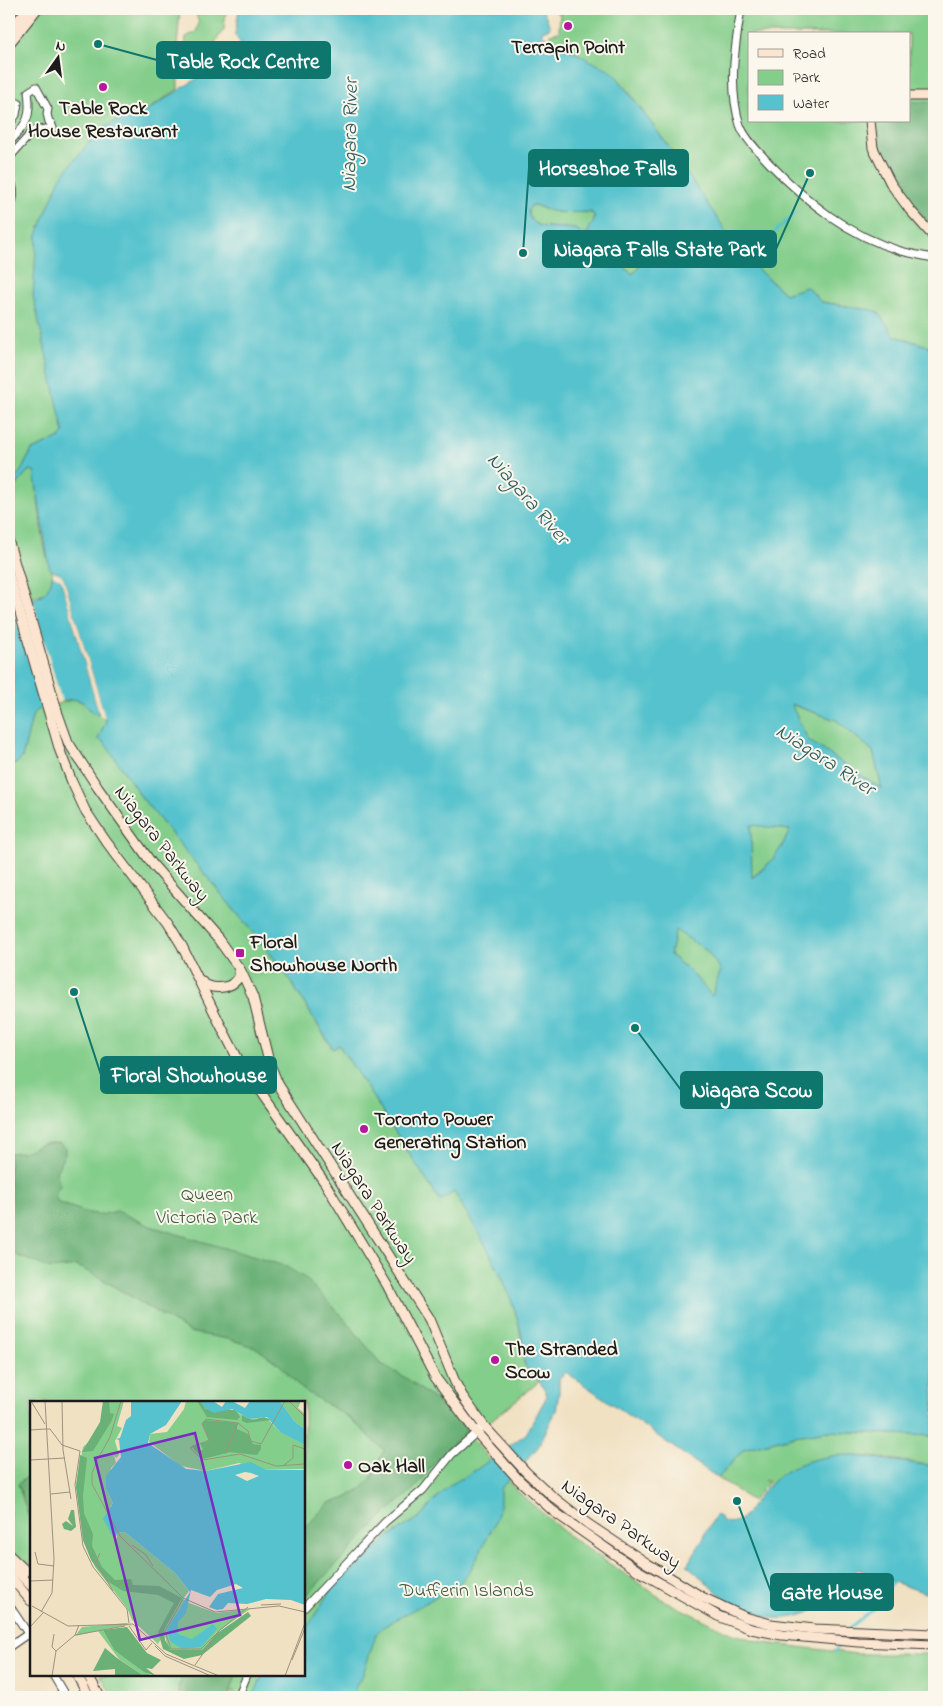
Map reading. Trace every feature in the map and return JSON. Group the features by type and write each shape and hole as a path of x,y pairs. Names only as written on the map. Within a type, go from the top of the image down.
{"main road":[{"path":"9,32 27,9"},
{"path":"9,44 37,9"},
{"path":"910,96 934,96"},
{"path":"870,122 873,148 891,184 910,210 934,237"},
{"name":"Niagara Parkway","path":"9,543 20,598 67,771 85,810 105,840 168,923 182,946 240,1063 325,1183 387,1285 435,1377 476,1432 518,1479 553,1511 654,1580 731,1622 760,1631 834,1641 934,1645"},
{"name":"Niagara Parkway","path":"9,575 20,598"},
{"name":"Niagara Parkway","path":"51,707 72,748 132,837 218,939 238,966 253,997 269,1062 278,1084 429,1319 463,1397 503,1448 552,1496 594,1529 670,1578 717,1605 763,1622 860,1632 934,1634"},
{"path":"198,978 203,984 209,986 220,988 231,985 240,975 238,966"},
{"path":"9,1555 30,1576"},
{"path":"9,1563 30,1585"},
{"path":"9,1576 30,1600"},
{"path":"78,1676 89,1697"},
{"path":"89,1676 100,1697"}],"street":[{"path":"741,9 733,68 734,93 740,127 749,140 788,184 840,224 866,238 901,251 934,258"},
{"path":"9,143 29,117 30,102 28,92 36,87 48,109 47,118 53,128 32,132 9,158"},
{"path":"9,112 18,103 16,115 9,125"},
{"path":"9,177 14,195 9,208"},
{"path":"305,1607 385,1522 423,1490 452,1454 484,1426"},
{"path":"9,1605 30,1636 9,1647"},
{"path":"54,1676 66,1697"},
{"path":"238,1697 247,1676"}],"green space":[{"path":"9,9 180,9 177,48 178,89 140,115 124,117 62,423 64,433 60,438 32,450 23,467 27,471 32,470 36,473 43,540 49,565 53,571 51,586 45,593 9,605"},
{"path":"185,9 226,9 224,29 213,46 185,47 186,37 196,32 199,23 196,14"},
{"path":"551,9 934,9 934,348 895,336 877,311 821,302 807,287 785,294 743,256 624,85 574,52 550,41 550,34 559,32 560,14"},
{"path":"910,101 934,103 934,229 899,187 881,152 877,122 910,122"},
{"path":"532,205 553,211 593,214 593,223 589,232 584,233 566,228 542,226 532,221 529,217 528,210"},
{"path":"617,240 628,246 638,258 638,269 634,274 628,271 610,252 612,241"},
{"name":"Queen Victoria Park","path":"75,699 84,703 93,713 104,713 106,721 104,742 142,798 283,969 332,1048 339,1045 440,1201 454,1192 490,1253 500,1274 517,1317 522,1340 524,1364 540,1381 470,1437 516,1490 570,1537 665,1601 733,1634 765,1643 857,1654 934,1654 934,1697 232,1697 234,1690 227,1697 113,1697 101,1676 305,1676 305,1401 30,1401 30,1571 9,1551 9,766 17,763 22,758 32,716 36,710"},
{"path":"790,704 836,720 873,751 882,790 808,740"},
{"path":"751,824 790,830 774,857 751,878"},
{"path":"675,929 707,951 721,970 712,997 691,972 670,955"},
{"path":"44,1143 60,1143 65,1148 65,1153 56,1172 60,1186 56,1191 55,1197 59,1203 100,1215 117,1211 150,1226 285,1266 306,1279 342,1316 381,1364 406,1378 460,1420 466,1431 436,1460 418,1485 382,1517 305,1597 305,1528 329,1503 344,1499 360,1490 371,1479 384,1450 351,1419 302,1389 280,1365 255,1347 228,1339 189,1332 97,1276 77,1266 51,1269 9,1252 9,1153 24,1152"},
{"path":"828,1431 934,1436 934,1466 870,1457 829,1457 809,1462 789,1471 771,1484 765,1479 768,1483 752,1501 718,1478 744,1449 794,1436"},
{"path":"30,1475 30,1521 18,1484"},
{"path":"183,1676 236,1676 229,1697 180,1697 178,1687"}],"water":[{"name":"Niagara River","path":"239,9 540,9 545,15 550,28 542,31 542,35 614,73 669,147 743,256 785,294 807,287 821,302 877,311 895,336 934,348 934,1436 828,1431 794,1436 744,1449 718,1478 566,1372 559,1378 556,1411 538,1447 500,1489 500,1506 495,1523 470,1571 460,1583 383,1627 376,1634 363,1675 356,1685 353,1697 253,1697 263,1676 305,1676 305,1631 334,1584 353,1570 389,1537 424,1514 450,1485 476,1470 526,1434 547,1396 542,1385 525,1366 521,1331 501,1276 484,1242 454,1192 440,1201 339,1045 333,1049 283,969 142,798 104,742 98,739 106,721 64,579 61,574 51,570 49,566 34,471 27,472 9,496 9,487 21,471 32,450 60,438 64,433 33,296 37,235 60,178 99,130 124,117 140,115 229,58 241,44 235,35","holes":["532,205 556,212 591,212 595,217 593,223 588,228 589,232 585,233 568,228 539,226 530,218 528,210","617,240 630,247 637,257 639,267 633,274 610,252 612,242","791,704 836,720 873,751 882,789 808,740","751,825 790,830 778,852 752,878","675,930 707,951 721,970 712,996 691,972 670,955"]},
{"path":"52,576 61,579 99,714 93,713 83,702 74,699 41,708 33,714 22,758 17,763 9,766 9,605 36,598 42,594 47,590"},
{"path":"848,1455 934,1466 934,1596 857,1569 849,1580 851,1584 823,1606 808,1613 792,1617 760,1616 743,1610 727,1600 687,1565 716,1515 723,1522 737,1521 745,1516 756,1500 786,1471 812,1460"}],"pier":[{"path":"53,571 61,574 64,579 105,717 102,718 102,715 100,717 61,579 53,576"},
{"path":"32,599 62,702 42,707 12,604"}],"waterway":[{"path":"770,237 795,213"},
{"path":"743,256 747,251 757,249"},
{"path":"850,1628 880,1603 894,1581"},
{"path":"835,1652 840,1643"}],"place":[{"name":"Terrapin Point","path":"568,26"},
{"name":"Table Rock Centre","path":"98,44"},
{"name":"Table Rock House Restaurant","path":"103,87"},
{"name":"Niagara Falls State Park","path":"810,173"},
{"name":"Horseshoe Falls","path":"523,253"},
{"name":"Floral Showhouse North","path":"240,953"},
{"name":"Floral Showhouse","path":"74,992"},
{"name":"Niagara Scow","path":"635,1028"},
{"name":"Toronto Power Generating Station","path":"364,1129"},
{"name":"The Stranded Scow","path":"495,1360"},
{"name":"Oak Hall","path":"348,1465"},
{"name":"Gate House","path":"737,1501"}],"park label":[{"name":"Dufferin Islands","path":"467,1589"}]}
